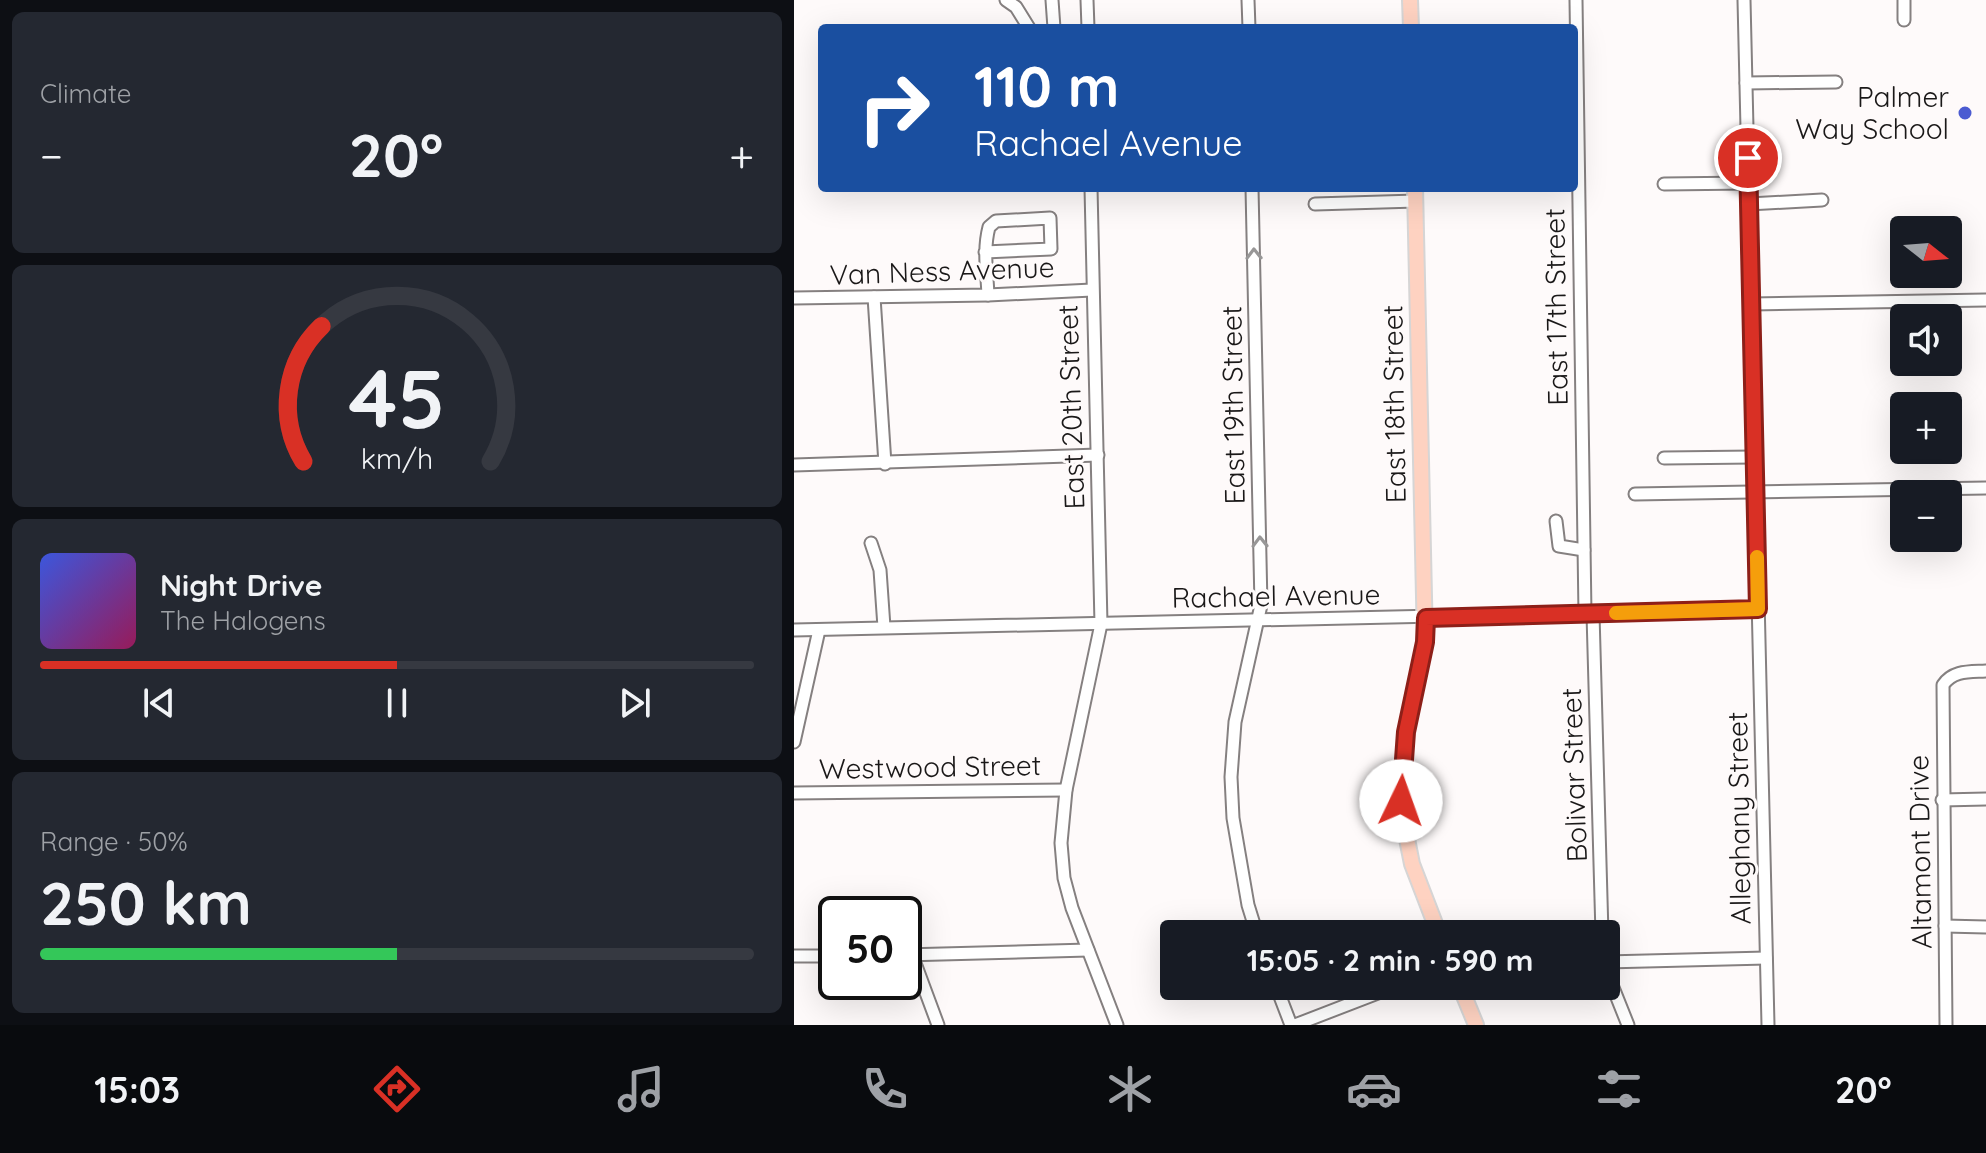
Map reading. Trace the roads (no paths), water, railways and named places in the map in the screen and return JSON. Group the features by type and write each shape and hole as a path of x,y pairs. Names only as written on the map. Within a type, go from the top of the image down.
{"main road":[{"path":"1410,0 1411,24"},
{"name":"East 18th Street","path":"1416,194 1426,618 1425,642 1406,732 1401,809 1412,864 1434,920"},
{"path":"1466,1000 1476,1025"}],"street":[{"path":"1006,0 1016,7 1027,24"},
{"path":"1052,0 1054,24"},
{"path":"1087,0 1088,24"},
{"path":"1248,0 1249,24"},
{"name":"East 17th Street","path":"1576,0 1576,24"},
{"name":"Alleghany Street","path":"1744,0 1768,1025"},
{"path":"1904,0 1904,20"},
{"path":"1746,83 1836,82"},
{"name":"East 17th Street","path":"1578,138 1584,550 1589,614"},
{"path":"1664,184 1748,183"},
{"name":"East 20th Street","path":"1091,192 1101,624 1061,825 1063,869 1072,908 1117,1025"},
{"name":"East 19th Street","path":"1252,192 1261,605 1235,722 1231,777 1233,818 1253,920"},
{"path":"1315,204 1416,194"},
{"path":"1749,204 1822,200"},
{"path":"985,252 1051,249 1050,218 996,221 989,227 985,252 988,295"},
{"name":"Van Ness Avenue","path":"794,298 1092,290"},
{"path":"874,297 885,464"},
{"path":"1752,304 1986,300"},
{"path":"794,465 1098,455"},
{"path":"1664,458 1754,457"},
{"path":"1635,494 1986,488"},
{"path":"1556,521 1559,546 1584,550"},
{"path":"871,543 880,570 884,627"},
{"name":"Rachael Avenue","path":"794,630 1758,609"},
{"name":"Bolivar Street","path":"1589,614 1601,920"},
{"path":"794,742 819,630"},
{"name":"Altamont Drive","path":"1946,1025 1943,685 1960,672 1986,671"},
{"name":"Westwood Street","path":"794,793 1066,790"},
{"path":"1942,800 1986,799"},
{"path":"1945,926 1986,927"},
{"path":"922,955 1088,950"},
{"path":"794,956 818,956"},
{"path":"1620,962 1766,958"},
{"path":"922,988 938,1025"},
{"path":"1282,1000 1293,1025 1359,1000"},
{"path":"1618,1000 1628,1025"}],"place":[{"name":"Palmer Way School","path":"1965,113"}]}
